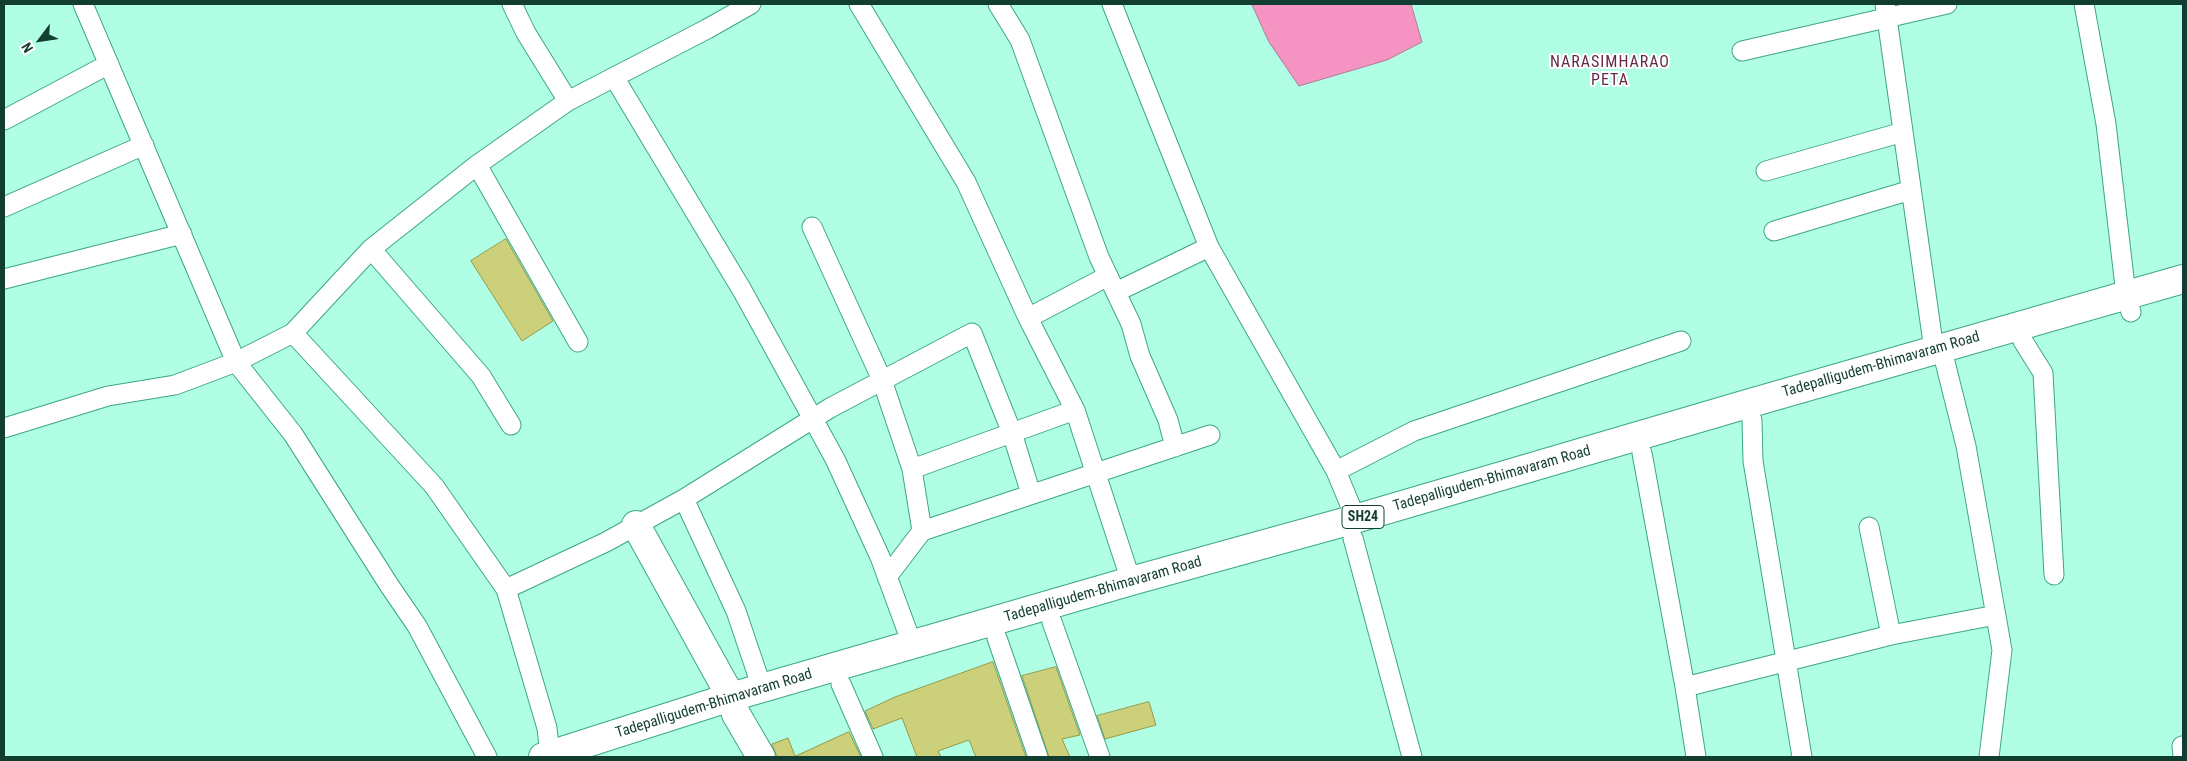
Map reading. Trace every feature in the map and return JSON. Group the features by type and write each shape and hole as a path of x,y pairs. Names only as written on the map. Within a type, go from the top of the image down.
{"main road":[{"name":"Tadepalligudem-Bhimavaram Road","path":"547,756 578,752 734,705 762,688 793,688 912,644 1131,581 1354,529 1940,356 2128,303 2183,279"},
{"name":"SH24","path":"601,757 734,705 793,688 842,684 1052,622 1354,529 1642,453 1752,420 1940,356 2023,341 2128,303 2183,297"},
{"path":"636,525 761,757"}],"street":[{"path":"83,4 236,362 293,434 417,626 486,757"},
{"path":"512,4 526,33 568,101"},
{"path":"4,428 108,396 175,385 236,362 293,333 371,249 476,165 568,101 707,30 751,4"},
{"path":"858,4 966,182 1028,318 1075,410 1131,581"},
{"path":"998,4 1020,40 1099,257 1131,324 1140,356 1168,420 1175,447"},
{"path":"1112,4 1209,247 1336,471 1354,529 1412,757"},
{"path":"1742,51 1886,10 1947,4"},
{"path":"2084,4 2106,124 2128,303"},
{"path":"1886,10 1911,190 1940,356 1966,446 2002,650 1989,757"},
{"path":"4,120 109,64"},
{"path":"614,77 742,290 834,459 887,577 912,644"},
{"path":"1766,171 1903,132"},
{"path":"4,207 144,145"},
{"path":"476,165 578,342"},
{"path":"1774,231 1911,190"},
{"path":"812,228 882,380 912,469 922,530"},
{"path":"4,279 182,234"},
{"path":"1028,318 1209,247"},
{"path":"371,249 481,376 511,426"},
{"path":"293,333 434,486 506,588 546,728 547,756"},
{"path":"506,588 606,542 684,498 830,408 972,333 1012,433 1032,494"},
{"path":"2023,341 2042,373 2054,575"},
{"path":"1336,471 1414,432 1682,342"},
{"path":"912,469 1075,410"},
{"path":"1752,420 1753,461 1802,757"},
{"path":"887,577 922,530 1210,435"},
{"path":"1642,453 1696,757"},
{"path":"684,498 736,611 762,688"},
{"path":"1869,527 1891,635"},
{"path":"1685,687 1891,635 1996,615"},
{"path":"1052,622 1100,757"},
{"path":"997,638 1038,757"},
{"path":"842,684 874,757"}],"shaded area":[{"path":"1252,4 1411,4 1422,42 1387,60 1299,86 1269,42"}],"building":[{"path":"506,239 553,321 522,341 471,261"},
{"path":"993,662 1026,757 976,757 969,740 938,751 941,757 917,757 902,718 873,729 865,711 895,697"},
{"path":"1056,667 1080,735 1062,739 1070,757 1049,757 1022,676"},
{"path":"1149,702 1156,725 1105,739 1097,716"},
{"path":"849,732 861,757 777,757 772,744 788,738 795,756"}],"district":[{"name":"NARASIMHARAO PETA","path":"1610,72"}]}
